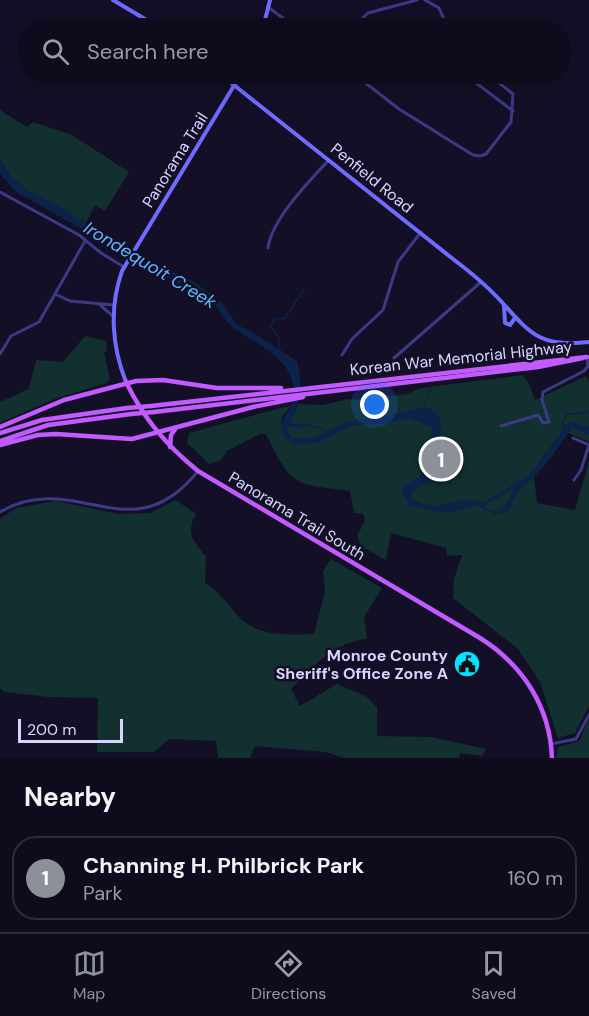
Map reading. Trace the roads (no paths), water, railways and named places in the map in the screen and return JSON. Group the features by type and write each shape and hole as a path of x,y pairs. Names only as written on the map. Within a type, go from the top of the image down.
{"main road":[{"name":"Korean War Memorial Highway","path":"283,394 299,388 588,357"},
{"name":"Korean War Memorial Highway","path":"283,394 307,395 538,367 588,357"},
{"path":"0,427 64,400 126,382 163,380 283,394"},
{"name":"Panorama Trail South","path":"126,382 141,411 157,433 198,471 501,652 525,677 537,698 551,744 552,758"},
{"path":"0,433 42,420 127,408 283,394"},
{"path":"0,443 48,426 283,394"},
{"path":"0,443 38,435 122,440 157,433 283,394"},
{"path":"170,447 171,435 177,427"}],"street":[{"path":"114,0 144,18"},
{"path":"266,18 270,0"},
{"path":"363,18 368,13 417,0"},
{"path":"425,0 439,8 444,18"},
{"path":"268,8 282,18"},
{"path":"367,84 399,109 477,156 486,154 514,115 513,94 500,84"},
{"path":"477,84 512,109 514,115"},
{"name":"Penfield Road","path":"235,85 481,282 526,330 540,339 565,345 589,342"},
{"name":"Panorama Trail","path":"128,259 235,85"},
{"path":"268,248 271,235 301,191 330,159"},
{"path":"0,192 85,241 124,267"},
{"path":"342,355 352,339 383,310 398,262 421,232"},
{"path":"0,354 11,336 39,322 85,241"},
{"name":"Panorama Trail South","path":"126,382 115,343 114,304 128,259"},
{"path":"394,358 481,282"},
{"path":"55,294 70,301 114,304"},
{"path":"97,303 114,316"},
{"name":"Penfield Road","path":"504,306 505,323 511,324 515,318"},
{"path":"501,426 538,415 543,423 549,422 542,394 586,369 588,357"},
{"path":"573,438 589,445 581,470 574,480"},
{"path":"0,512 25,501 48,498 78,501 117,511 135,511 155,506 174,496 198,471"},
{"path":"551,744 576,739 589,715"}],"water":[{"name":"Irondequoit Creek","path":"0,159 11,176 27,190 68,211 94,229 130,246 160,266 193,281 222,303 237,325 249,330 297,361 300,391 291,421 293,424 307,423 328,431 349,421 384,417 414,409 427,408 436,412 442,436 439,466 432,480 412,492 412,499 421,504 437,506 467,500 484,502 528,476 567,424 574,422 589,427 589,435 572,428 545,465 518,492 508,511 496,515 476,505 458,511 439,512 409,506 402,491 404,486 430,470 432,427 408,418 385,424 353,425 320,442 293,445 283,434 281,424 292,404 291,377 276,357 231,326 213,303 16,192 0,174","holes":["290,424 295,428 309,426 324,430 325,433 313,438 292,438 287,429","514,488 506,503 499,510 490,510 484,506"]}],"waterway":[{"path":"280,353 278,336 270,326 275,319 285,318 304,289"},
{"path":"427,396 431,388"},
{"path":"424,409 427,398"},
{"path":"564,428 562,422 567,414 586,413"}],"place":[{"name":"Channing H. Philbrick Park","path":"441,459"},
{"name":"Monroe County Sheriff's Office Zone A","path":"467,664"}]}
